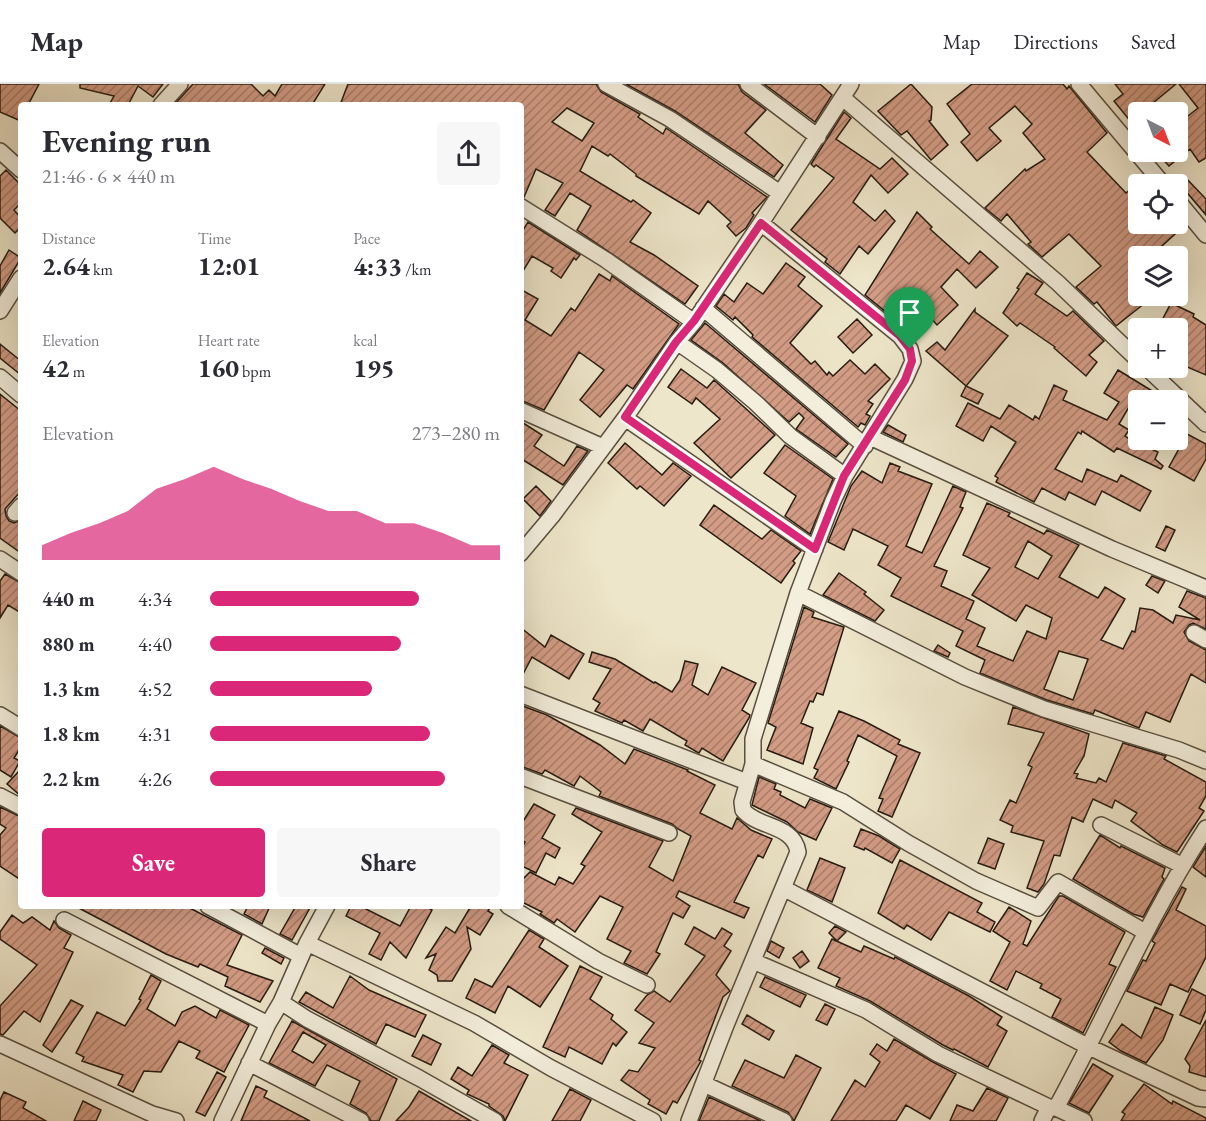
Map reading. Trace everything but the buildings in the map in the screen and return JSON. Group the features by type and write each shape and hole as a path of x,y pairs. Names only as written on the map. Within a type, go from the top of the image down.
{"street":[{"path":"165,102 180,84"},
{"path":"606,84 670,119 780,193"},
{"path":"748,84 818,137"},
{"path":"1079,84 1155,174"},
{"path":"524,549 603,447 676,342 694,321 847,91 1058,283 1128,350"},
{"path":"0,151 18,167"},
{"path":"524,209 694,321"},
{"path":"1188,213 1206,235"},
{"path":"689,1121 798,852 796,843 789,835 745,814 741,807 753,764 753,739 798,593 844,476 905,380 912,361 910,349 900,336 761,223"},
{"path":"0,312 18,283"},
{"path":"703,308 868,441 1206,588"},
{"path":"676,342 717,370 790,436 844,476"},
{"path":"0,377 18,392"},
{"path":"1158,378 1206,424"},
{"path":"524,412 603,447"},
{"path":"625,417 815,549"},
{"path":"0,559 18,571"},
{"path":"798,593 965,677 1044,709 1179,750 1206,761"},
{"path":"524,696 747,782"},
{"path":"0,716 18,726"},
{"path":"753,764 843,802 908,843 976,881 1038,908 1058,882 1145,932"},
{"path":"524,778 669,833"},
{"path":"0,796 18,805"},
{"path":"1101,825 1181,865"},
{"path":"1042,1121 1089,1047 1145,932 1181,865 1206,828"},
{"path":"783,888 1089,1047 1198,1098 1206,1099"},
{"path":"215,909 474,1023 551,1068 652,1121"},
{"path":"222,1121 325,909"},
{"path":"513,909 598,961 647,985"},
{"path":"64,920 268,1024"},
{"path":"753,962 866,1010 938,1054 1084,1121"},
{"path":"282,1002 307,1019 495,1121"},
{"path":"0,1044 152,1114 176,1121"},
{"path":"249,1063 362,1121"},
{"path":"704,1084 784,1121"}],"route":[{"path":"761,223 900,336 910,349 912,361 905,380 844,476 815,549 625,417 761,223"}]}
